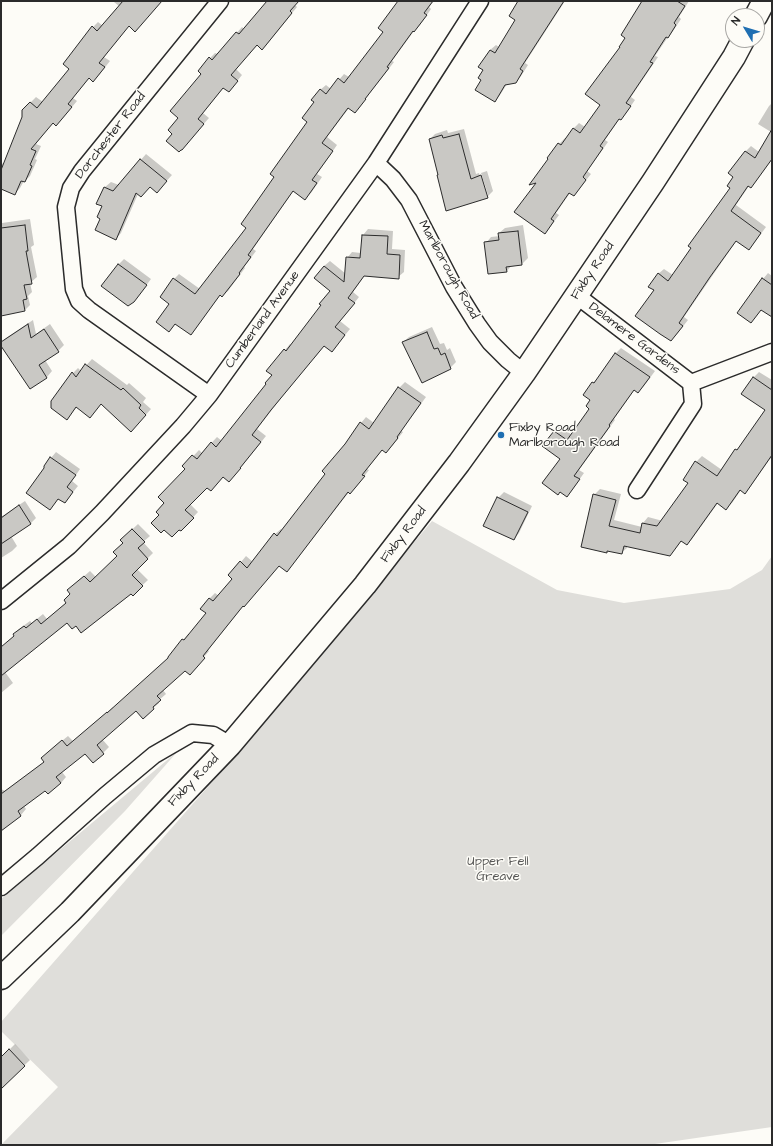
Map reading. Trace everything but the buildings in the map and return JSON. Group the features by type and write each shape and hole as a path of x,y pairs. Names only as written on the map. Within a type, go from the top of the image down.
{"main road":[{"name":"Fixby Road","path":"1,978 70,912 230,744 365,585 454,469 524,373 653,182 739,48"}],"street":[{"name":"Dorchester Road","path":"209,395 89,310 79,301 74,289 66,207 71,188 82,171 220,1"},
{"name":"Cumberland Avenue","path":"1,601 69,546 183,426 209,395 376,164 480,1"},
{"name":"Marlborough Road","path":"376,164 393,179 408,200 454,287 490,342 524,373"},
{"name":"Delamere Gardens","path":"576,296 691,383 693,404 636,490"},
{"name":"Delamere Gardens","path":"691,383 772,352"},
{"path":"1,887 154,755 192,733 213,735 230,744"}],"green space":[{"name":"Upper Fell Greave","path":"432,521 557,590 624,603 730,589 762,570 772,556 772,1127 648,1145 1,1145 58,1087 1,1031 1,1022 220,773"},
{"path":"178,751 125,811 1,936 1,899"}],"place":[{"name":"Fixby Road Marlborough Road","path":"501,435"}]}
